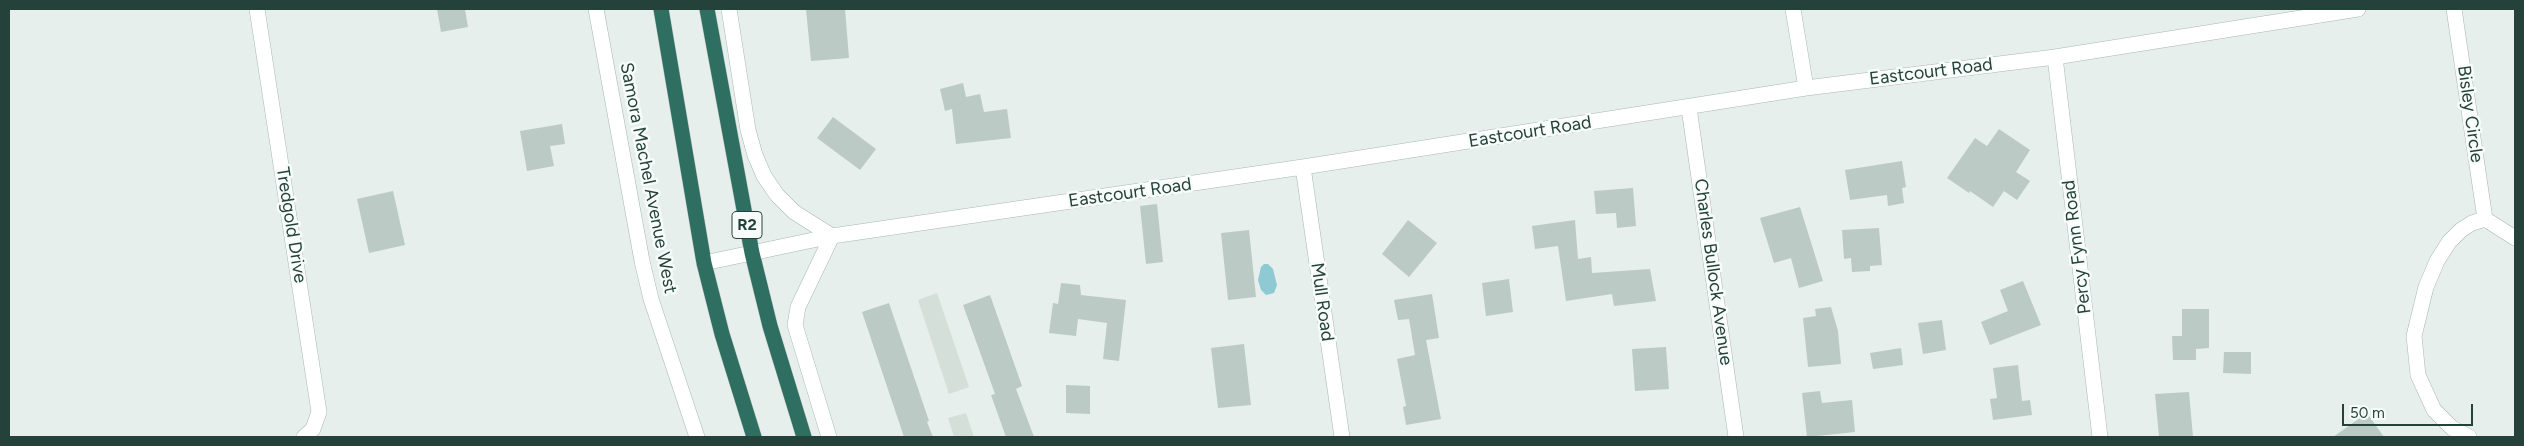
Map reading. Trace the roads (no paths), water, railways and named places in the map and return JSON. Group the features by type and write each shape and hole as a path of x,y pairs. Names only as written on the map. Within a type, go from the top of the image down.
{"highway":[{"path":"661,9 704,263 722,334 754,437"},
{"name":"R2","path":"707,9 752,253 770,326 804,437"}],"street":[{"name":"Tredgold Drive","path":"257,9 319,412 313,429 304,437"},
{"name":"Samora Machel Avenue West","path":"596,9 643,268 697,437"},
{"path":"729,9 748,130 754,155 764,176 777,195 794,212 832,236 798,307 795,324 829,437"},
{"path":"1794,9 1806,88"},
{"name":"Eastcourt Road","path":"704,263 832,236 1304,167 1690,108 1806,88 2055,57 2358,9"},
{"name":"Bisley Circle","path":"2454,9 2485,219"},
{"name":"Percy Fynn Road","path":"2055,57 2100,437"},
{"name":"Charles Bullock Avenue","path":"1690,108 1736,437"},
{"name":"Mull Road","path":"1304,167 1342,437"},
{"path":"2469,437 2452,428 2434,410 2418,375 2414,336 2426,287 2437,261 2448,242 2472,223 2485,219 2515,238"}],"water":[{"path":"1264,264 1268,264 1273,269 1277,285 1274,293 1266,295 1261,290 1258,280 1261,267"}]}
